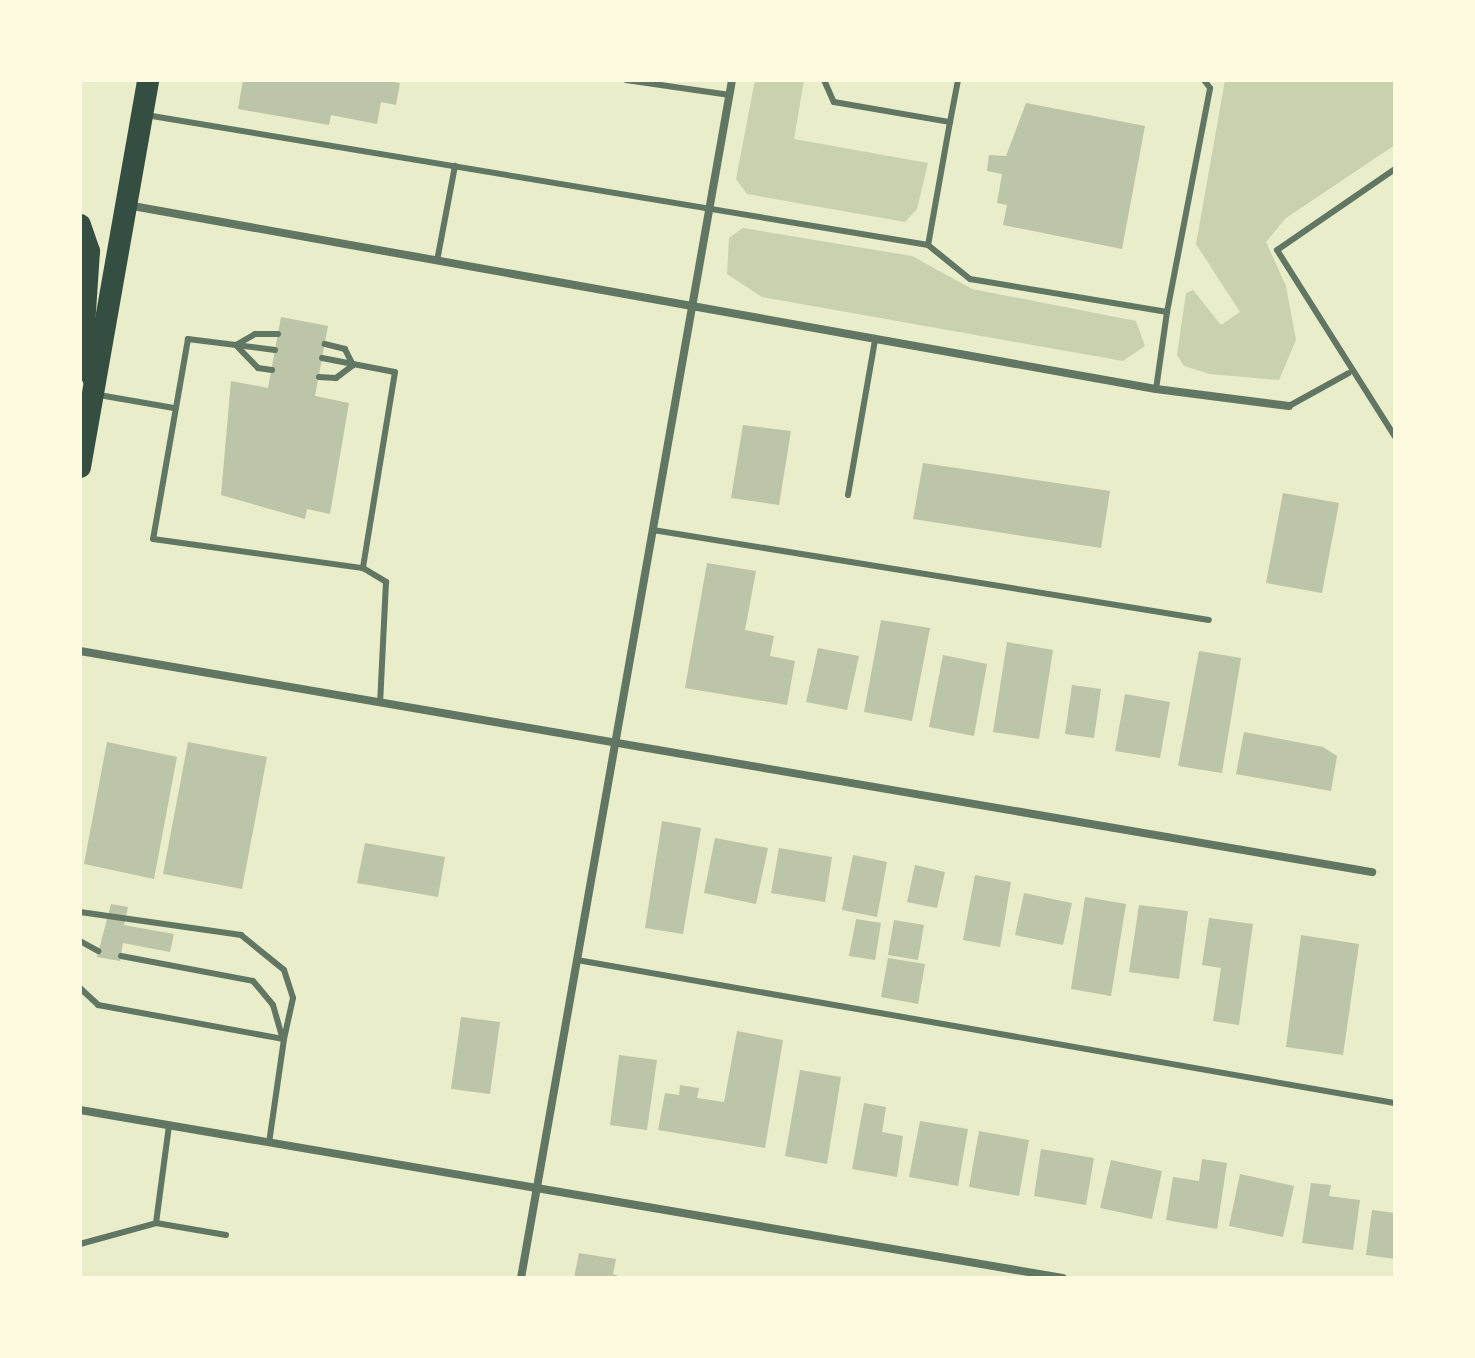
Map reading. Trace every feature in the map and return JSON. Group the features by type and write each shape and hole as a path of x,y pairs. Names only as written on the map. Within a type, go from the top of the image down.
{"highway":[{"path":"80,467 148,80"},
{"path":"80,225 89,262 82,356 94,387"}],"street":[{"path":"521,1278 732,80"},
{"path":"126,205 1156,389 1289,406"},
{"path":"80,651 1372,872"},
{"path":"80,1110 1063,1278"}],"lane":[{"path":"626,80 730,95"},
{"path":"824,80 834,102 950,122"},
{"path":"928,245 958,80"},
{"path":"1156,389 1167,312 1210,88 1204,80"},
{"path":"142,114 710,206 928,245 970,279 1167,312"},
{"path":"437,262 455,166"},
{"path":"1395,169 1277,250 1349,373 1395,437"},
{"path":"236,345 255,334 278,334"},
{"path":"275,350 188,339 153,539 363,568 386,582 388,597 380,703"},
{"path":"848,495 875,340"},
{"path":"325,344 345,349 353,365"},
{"path":"236,345 258,368 272,370"},
{"path":"322,358 395,372 363,568"},
{"path":"319,377 336,378 353,365"},
{"path":"1289,406 1349,373"},
{"path":"94,387 174,408"},
{"path":"653,530 1209,620"},
{"path":"80,912 241,935 284,970 293,998 269,1143"},
{"path":"80,941 98,951"},
{"path":"121,956 253,981 273,1005 284,1039"},
{"path":"577,960 1395,1103"},
{"path":"80,988 98,1005 284,1039"},
{"path":"156,1223 169,1126"},
{"path":"80,1244 156,1223 226,1235"}],"green space":[{"path":"755,80 804,80 794,139 928,163 917,209 905,222 747,194 736,179"},
{"path":"1225,80 1395,80 1395,145 1286,218 1266,242 1286,286 1296,340 1279,380 1210,374 1184,366 1177,355 1186,293 1193,290 1221,325 1240,312 1196,244"},
{"path":"743,228 912,256 972,289 1136,321 1145,346 1123,361 762,297 727,274 729,238"}],"building":[{"path":"243,80 384,80 400,83 396,105 381,102 377,124 331,115 329,125 238,109"},
{"path":"1026,103 1145,126 1122,249 1003,225 1007,205 997,203 1002,174 987,171 989,155 1006,156"},
{"path":"281,317 328,326 315,396 349,403 330,514 307,509 305,519 221,495 231,381 268,388"},
{"path":"743,425 791,431 779,505 731,498"},
{"path":"923,463 1110,491 1101,548 913,519"},
{"path":"1283,493 1339,503 1322,593 1266,583"},
{"path":"707,563 756,571 745,630 774,636 770,656 795,661 787,705 685,688"},
{"path":"881,620 930,628 912,721 864,712"},
{"path":"1007,642 1053,650 1039,739 993,732"},
{"path":"818,648 859,656 847,710 806,702"},
{"path":"1199,651 1241,658 1222,773 1178,766"},
{"path":"943,655 987,664 974,736 929,727"},
{"path":"1072,685 1101,689 1094,738 1065,734"},
{"path":"1125,694 1170,702 1160,758 1115,751"},
{"path":"1244,732 1323,747 1337,756 1331,791 1236,774"},
{"path":"107,742 177,757 154,879 84,864"},
{"path":"188,742 267,757 242,889 163,874"},
{"path":"662,821 701,828 683,934 645,928"},
{"path":"715,838 768,848 756,904 704,893"},
{"path":"365,843 445,857 438,897 357,883"},
{"path":"779,848 832,857 825,902 771,893"},
{"path":"853,855 887,862 877,917 842,910"},
{"path":"915,865 945,872 937,908 907,902"},
{"path":"975,875 1011,882 1000,947 963,940"},
{"path":"1024,893 1072,903 1063,945 1015,935"},
{"path":"1085,897 1126,904 1111,996 1071,989"},
{"path":"111,904 128,907 124,925 174,934 170,952 123,943 120,961 97,957"},
{"path":"1139,905 1188,911 1179,979 1129,972"},
{"path":"1209,918 1253,924 1239,1025 1213,1021 1221,968 1202,965"},
{"path":"856,919 881,923 875,960 849,956"},
{"path":"894,920 924,925 918,960 888,955"},
{"path":"1301,935 1359,944 1343,1055 1286,1047"},
{"path":"888,958 925,964 918,1004 881,997"},
{"path":"461,1017 500,1022 490,1094 451,1089"},
{"path":"737,1031 783,1040 765,1148 658,1130 665,1093 679,1095 680,1085 699,1088 697,1098 724,1102"},
{"path":"619,1055 657,1060 647,1130 610,1125"},
{"path":"800,1070 841,1077 827,1164 785,1156"},
{"path":"864,1103 886,1107 882,1132 903,1136 897,1177 852,1169"},
{"path":"920,1121 968,1129 958,1186 909,1177"},
{"path":"979,1131 1029,1140 1019,1196 969,1187"},
{"path":"1041,1149 1094,1158 1086,1205 1034,1196"},
{"path":"1202,1159 1227,1163 1217,1229 1166,1220 1173,1177 1199,1181"},
{"path":"1111,1160 1162,1171 1152,1219 1100,1208"},
{"path":"1240,1174 1294,1186 1283,1237 1229,1226"},
{"path":"1311,1183 1331,1185 1329,1196 1360,1200 1353,1250 1302,1243"},
{"path":"1372,1210 1395,1213 1395,1259 1366,1255"},
{"path":"579,1253 616,1259 613,1274 624,1278 574,1278"}]}
